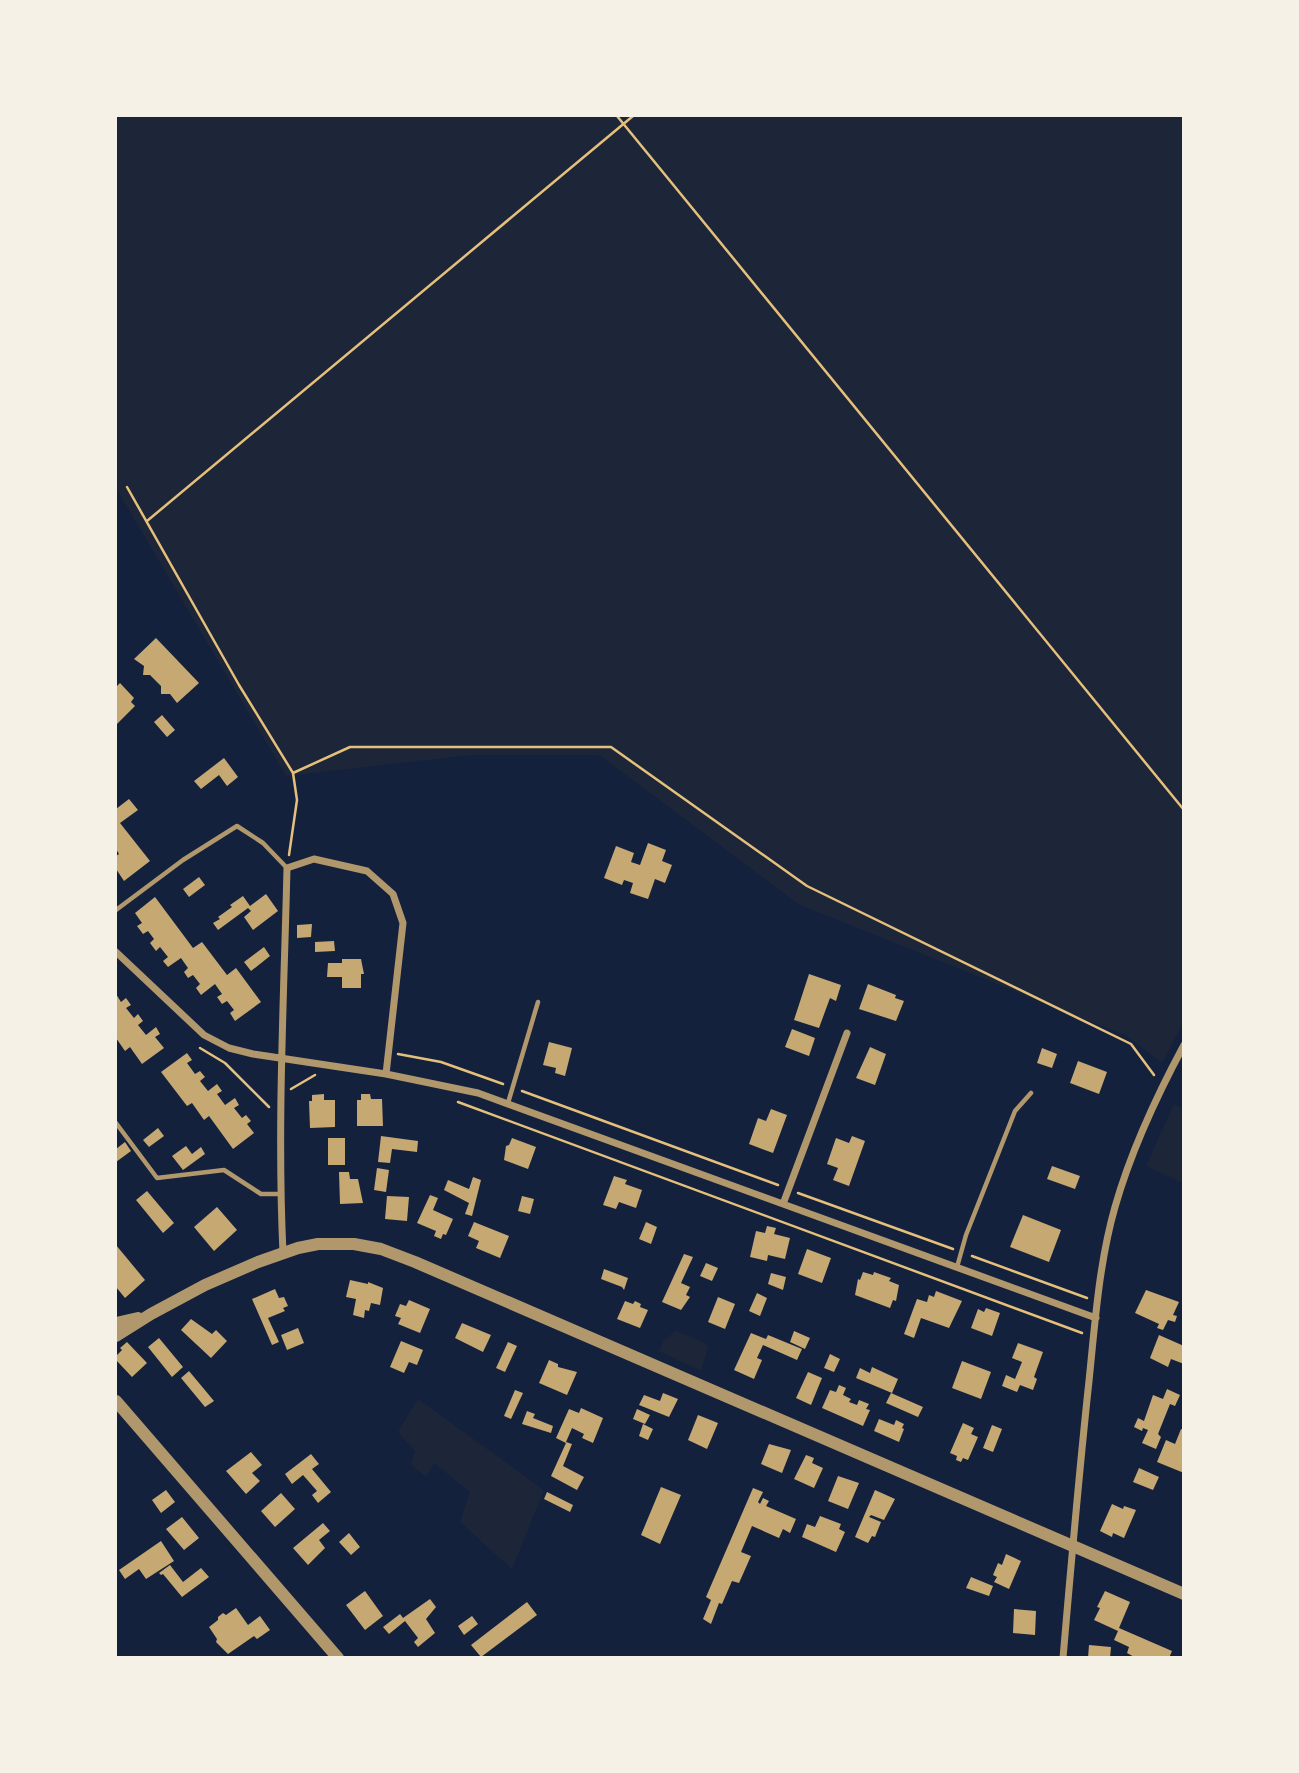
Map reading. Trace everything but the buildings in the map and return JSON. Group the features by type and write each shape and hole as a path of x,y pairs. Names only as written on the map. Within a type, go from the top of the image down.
{"street":[{"path":"283,1253 279,1089 287,868 314,859 368,871 393,894 403,923 386,1074"},
{"path":"116,952 204,1035 229,1048 442,1084 508,1103 1096,1318"},
{"path":"783,1204 847,1033"},
{"path":"1063,1657 1104,1257 1125,1172 1162,1085 1184,1045"},
{"path":"116,1336 151,1314 225,1276 283,1253 318,1244 367,1245 393,1253 1184,1594"},
{"path":"116,1323 151,1314"},
{"path":"116,1401 120,1415 338,1657"}],"lane":[{"path":"116,910 183,860 237,826 263,843 287,868"},
{"path":"508,1103 538,1002"},
{"path":"957,1268 1015,1111 1031,1093"},
{"path":"116,1123 157,1178 224,1170 261,1194 281,1194"}],"path":[{"path":"617,116 1184,810"},
{"path":"146,521 633,116"},
{"path":"127,487 239,685 293,773 298,800 287,868"},
{"path":"293,773 351,747 611,747 807,886 1131,1044 1162,1085"},
{"path":"197,1046 225,1063 270,1107 270,1098"},
{"path":"390,1052 441,1062 513,1087 1087,1298"},
{"path":"225,1063 234,1063"},
{"path":"294,1089 317,1074"},
{"path":"449,1098 1084,1334"}],"shaded area":[{"path":"116,116 1183,116 1184,1021 1162,1063 1127,1036 800,905 599,755 470,755 286,776 116,488"},
{"path":"1174,1104 1183,1109 1183,1183 1146,1166"},
{"path":"676,1331 703,1342 708,1347 701,1371 659,1351 664,1340"},
{"path":"418,1399 544,1490 512,1569 460,1522 470,1492 434,1463 426,1477 411,1464 415,1451 398,1432"}]}
